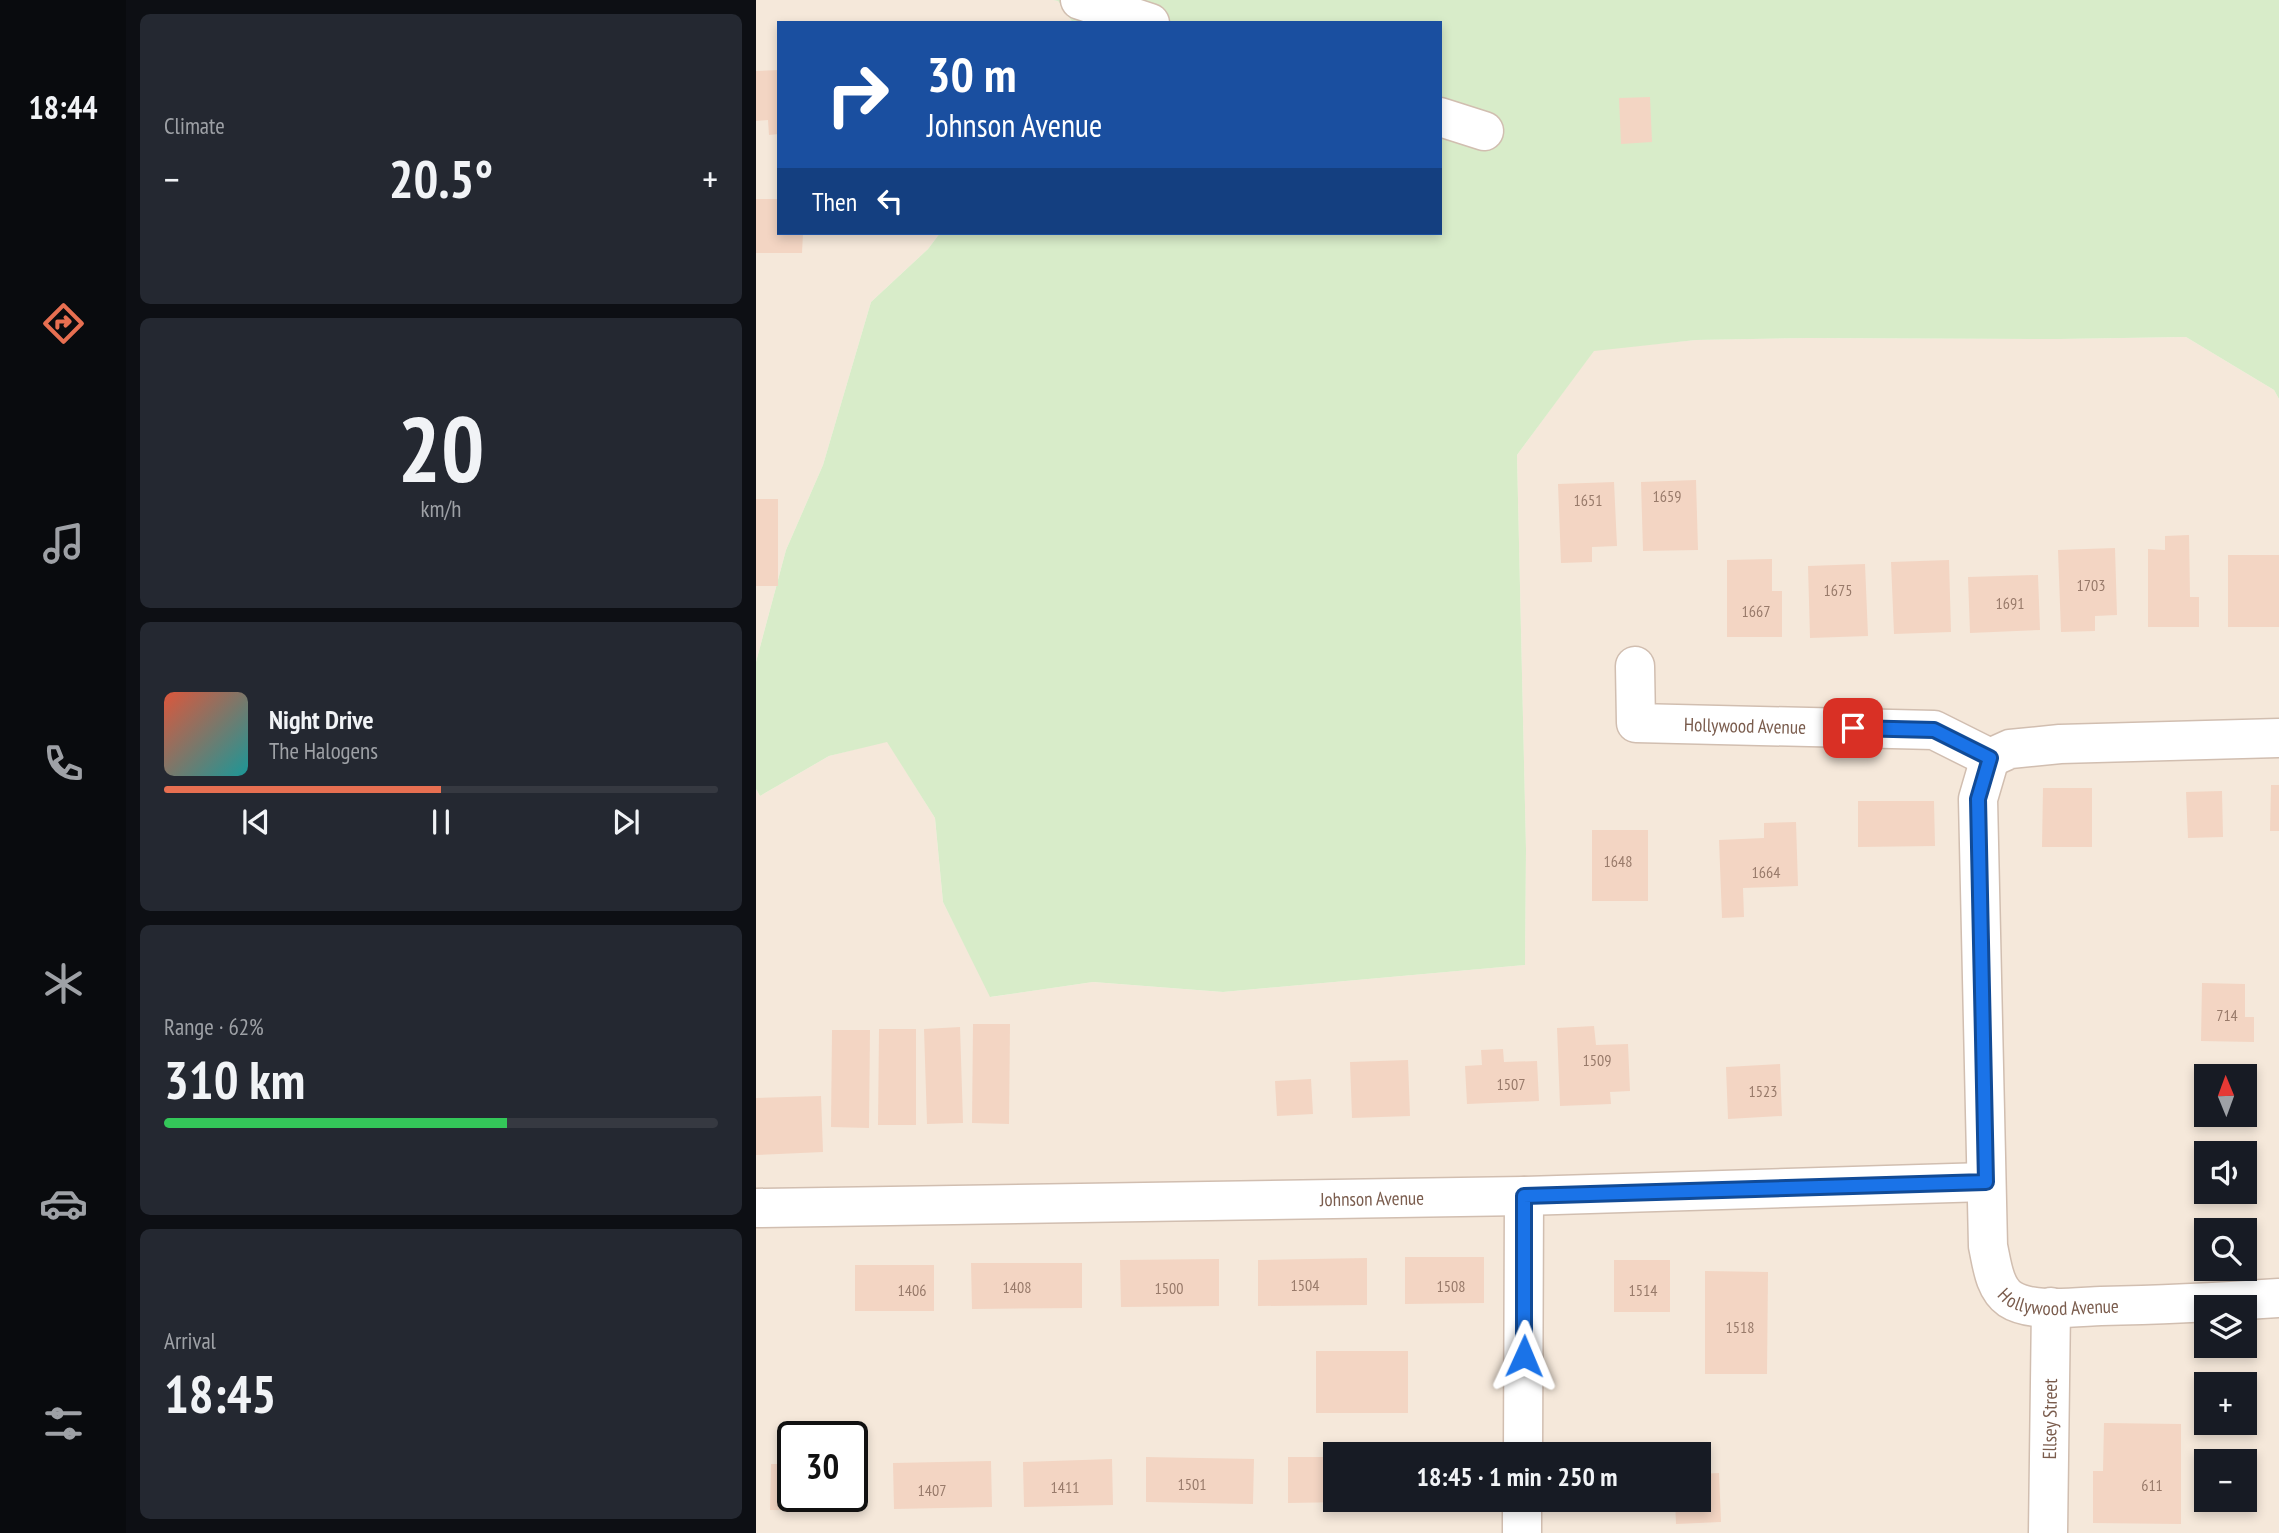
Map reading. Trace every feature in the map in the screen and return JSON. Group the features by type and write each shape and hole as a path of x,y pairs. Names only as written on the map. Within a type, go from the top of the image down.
{"street":[{"path":"1080,0 1144,21"},
{"path":"1442,118 1484,131"},
{"name":"Hollywood Avenue","path":"1635,666 1636,723 1934,730 1990,758 1978,799 1988,1246 1998,1287 2011,1299 2026,1306 2051,1307 2279,1298"},
{"path":"1990,758 2010,749 2060,744 2279,738"},
{"name":"Johnson Avenue","path":"756,1208 1524,1196 1986,1182"},
{"path":"1523,1442 1524,1196"},
{"name":"Ellsey Street","path":"2048,1533 2051,1307"},
{"path":"1522,1512 1522,1533"}],"shaded area":[{"path":"756,0 1058,1 1072,21 777,21 777,235 938,235 928,249 871,302 823,465 786,550 756,662"},
{"path":"2186,337 2274,390 2279,399 2279,1533 756,1533 756,789 760,796 829,756 887,741 935,818 943,902 991,997 1093,982 1223,992 1525,965 1526,849 1517,455 1594,350 1696,340"}],"green space":[{"path":"1053,0 2279,0 2279,399 2274,390 2186,337 1696,340 1594,351 1517,455 1526,849 1525,965 1223,992 1093,982 990,997 943,902 935,818 887,742 829,756 760,796 756,789 756,662 786,550 823,465 871,302 928,249 938,235 1442,235 1442,21 1072,21 1058,1"}],"building":[{"path":"777,70 777,134 769,135 768,120 756,121 756,71"},
{"path":"1650,97 1652,142 1621,144 1619,98"},
{"path":"756,199 777,199 777,235 803,235 802,253 756,253"},
{"path":"1696,480 1698,550 1643,551 1641,482"},
{"path":"1614,482 1617,546 1592,547 1592,562 1561,563 1558,484"},
{"path":"756,499 778,499 778,586 756,586"},
{"path":"2189,535 2190,597 2199,597 2199,627 2148,627 2148,549 2165,550 2165,536"},
{"path":"2115,548 2117,615 2095,616 2095,631 2061,632 2058,550"},
{"path":"2228,555 2279,555 2279,627 2228,627"},
{"path":"1772,559 1772,591 1782,591 1782,637 1727,637 1727,560"},
{"path":"1949,560 1951,632 1894,634 1891,562"},
{"path":"1865,564 1868,636 1810,638 1808,566"},
{"path":"2038,575 2040,630 1970,633 1968,577"},
{"path":"2271,785 2279,785 2279,831 2270,831"},
{"path":"2043,788 2092,788 2092,847 2042,847"},
{"path":"2222,791 2223,837 2188,838 2186,792"},
{"path":"1858,801 1934,801 1935,846 1858,847"},
{"path":"1796,822 1798,886 1743,888 1744,917 1722,918 1719,840 1764,838 1764,823"},
{"path":"1592,830 1648,830 1648,901 1592,901"},
{"path":"2202,983 2245,984 2245,1017 2254,1017 2254,1042 2201,1041"},
{"path":"973,1024 1010,1024 1009,1124 972,1123"},
{"path":"1594,1026 1596,1045 1628,1044 1630,1091 1610,1092 1611,1104 1560,1106 1557,1028"},
{"path":"960,1027 963,1123 927,1124 924,1029"},
{"path":"879,1029 916,1029 916,1125 878,1125"},
{"path":"832,1030 870,1030 869,1128 831,1127"},
{"path":"1503,1049 1504,1062 1537,1061 1539,1101 1467,1104 1465,1066 1482,1065 1481,1050"},
{"path":"1408,1060 1410,1116 1352,1118 1350,1062"},
{"path":"1780,1064 1782,1116 1728,1119 1726,1067"},
{"path":"1311,1079 1313,1114 1277,1116 1275,1081"},
{"path":"821,1096 823,1152 756,1155 756,1098"},
{"path":"1405,1257 1484,1257 1484,1303 1405,1304"},
{"path":"1367,1258 1367,1305 1258,1306 1258,1260"},
{"path":"1219,1259 1219,1306 1121,1307 1120,1260"},
{"path":"1614,1260 1670,1260 1670,1312 1614,1312"},
{"path":"971,1263 1082,1263 1082,1308 972,1309"},
{"path":"855,1265 934,1265 934,1311 855,1311"},
{"path":"1705,1271 1768,1272 1767,1374 1705,1374"},
{"path":"1316,1351 1408,1351 1408,1413 1316,1413"},
{"path":"2104,1423 2181,1424 2181,1524 2093,1523 2093,1471 2103,1471"},
{"path":"1146,1457 1254,1459 1253,1504 1146,1502"},
{"path":"1288,1457 1323,1457 1323,1502 1288,1503"},
{"path":"1112,1459 1113,1505 1024,1507 1023,1462"},
{"path":"991,1461 992,1507 894,1509 893,1463"},
{"path":"771,1464 777,1464 777,1510 770,1510"},
{"path":"1711,1473 1719,1473 1721,1522 1676,1524 1676,1512 1711,1512"}],"route":[{"path":"1524,1356 1524,1196 1986,1182 1978,799 1990,758 1934,730 1853,728"}]}
